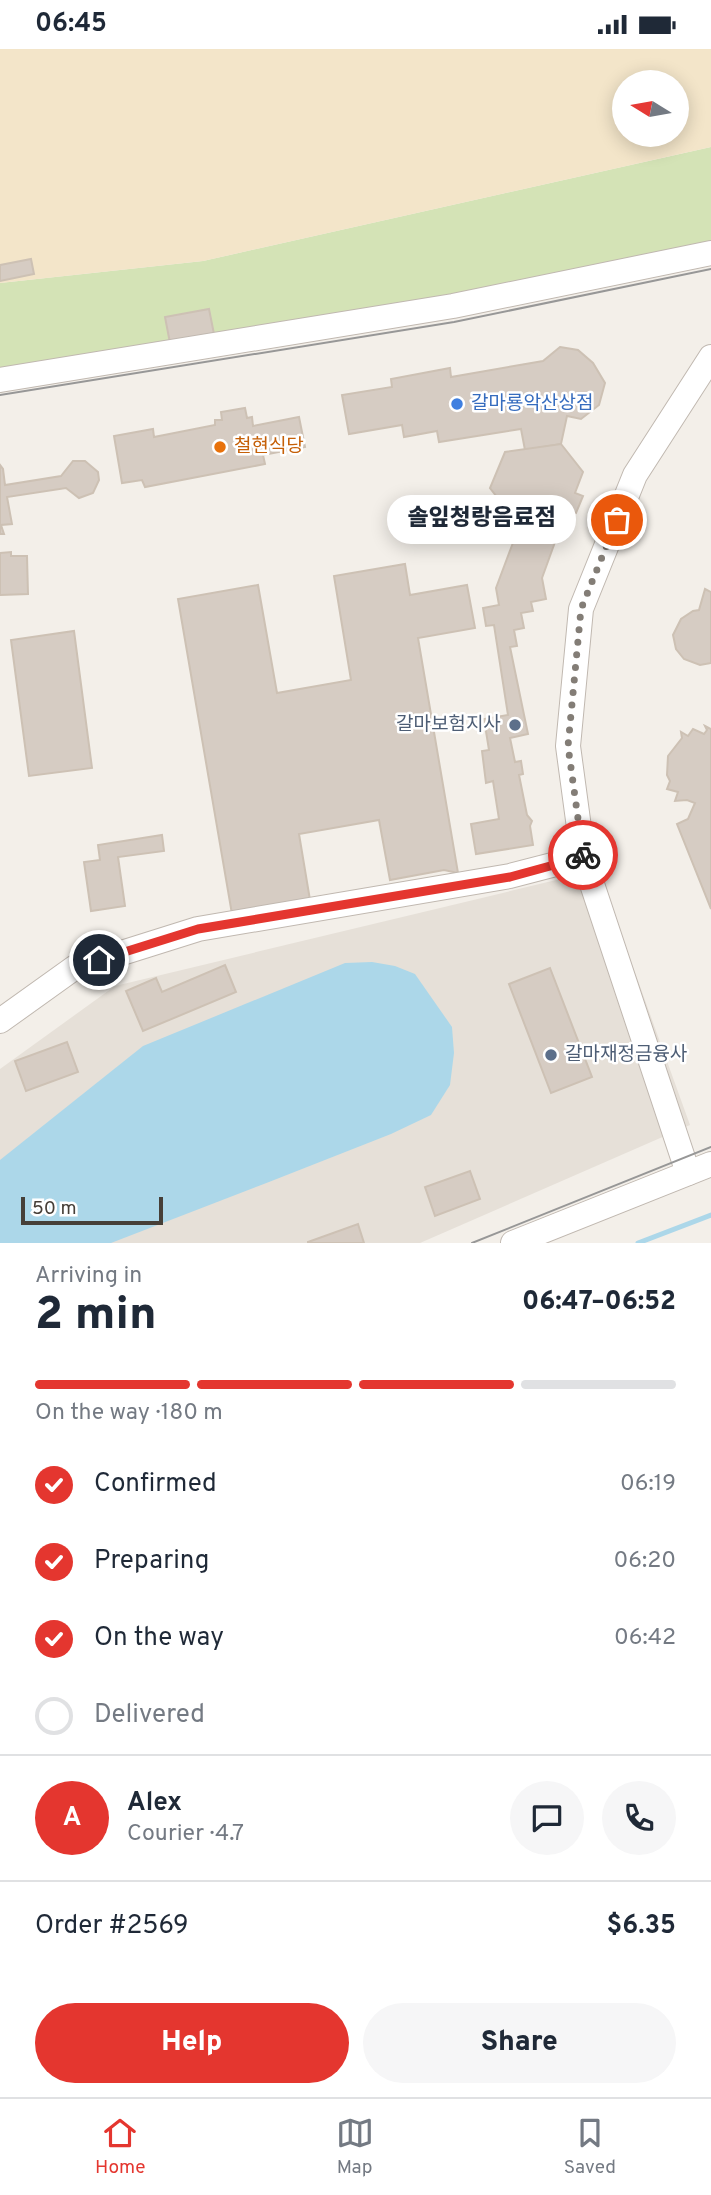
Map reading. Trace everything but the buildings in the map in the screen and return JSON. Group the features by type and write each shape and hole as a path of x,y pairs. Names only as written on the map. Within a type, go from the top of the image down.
{"street":[{"path":"0,380 453,306 711,253"},
{"path":"688,1173 583,857 568,746 581,609 635,475 711,357"},
{"path":"0,1021 74,968 198,929 510,877 583,857"},
{"path":"513,1243 711,1164"}],"shaded area":[{"path":"598,870 690,1125 420,1243 0,1243 0,1069 115,986"}],"green space":[{"path":"711,147 711,253 0,380 0,283 203,261"}],"sand":[{"path":"0,49 711,49 711,147 203,261 0,283"}],"water":[{"path":"372,962 395,966 415,974 452,1027 454,1053 450,1085 431,1115 391,1134 111,1243 0,1243 0,1160 143,1046 345,963"}],"waterway":[{"path":"638,1243 711,1215"}],"tram line":[{"path":"0,395 454,322 711,269"},
{"path":"472,1243 711,1147"}],"way so far":[{"path":"583,855 568,746 581,609 617,520"}],"place":[{"name":"갈마룡악산상점","path":"457,404"},
{"name":"철현식당","path":"220,447"},
{"name":"솔잎청랑음료점","path":"617,520"},
{"name":"갈마보험지사","path":"515,725"},
{"name":"갈마재정금융사","path":"551,1055"}],"route":[{"path":"99,960 198,929 510,877 583,855"}]}
